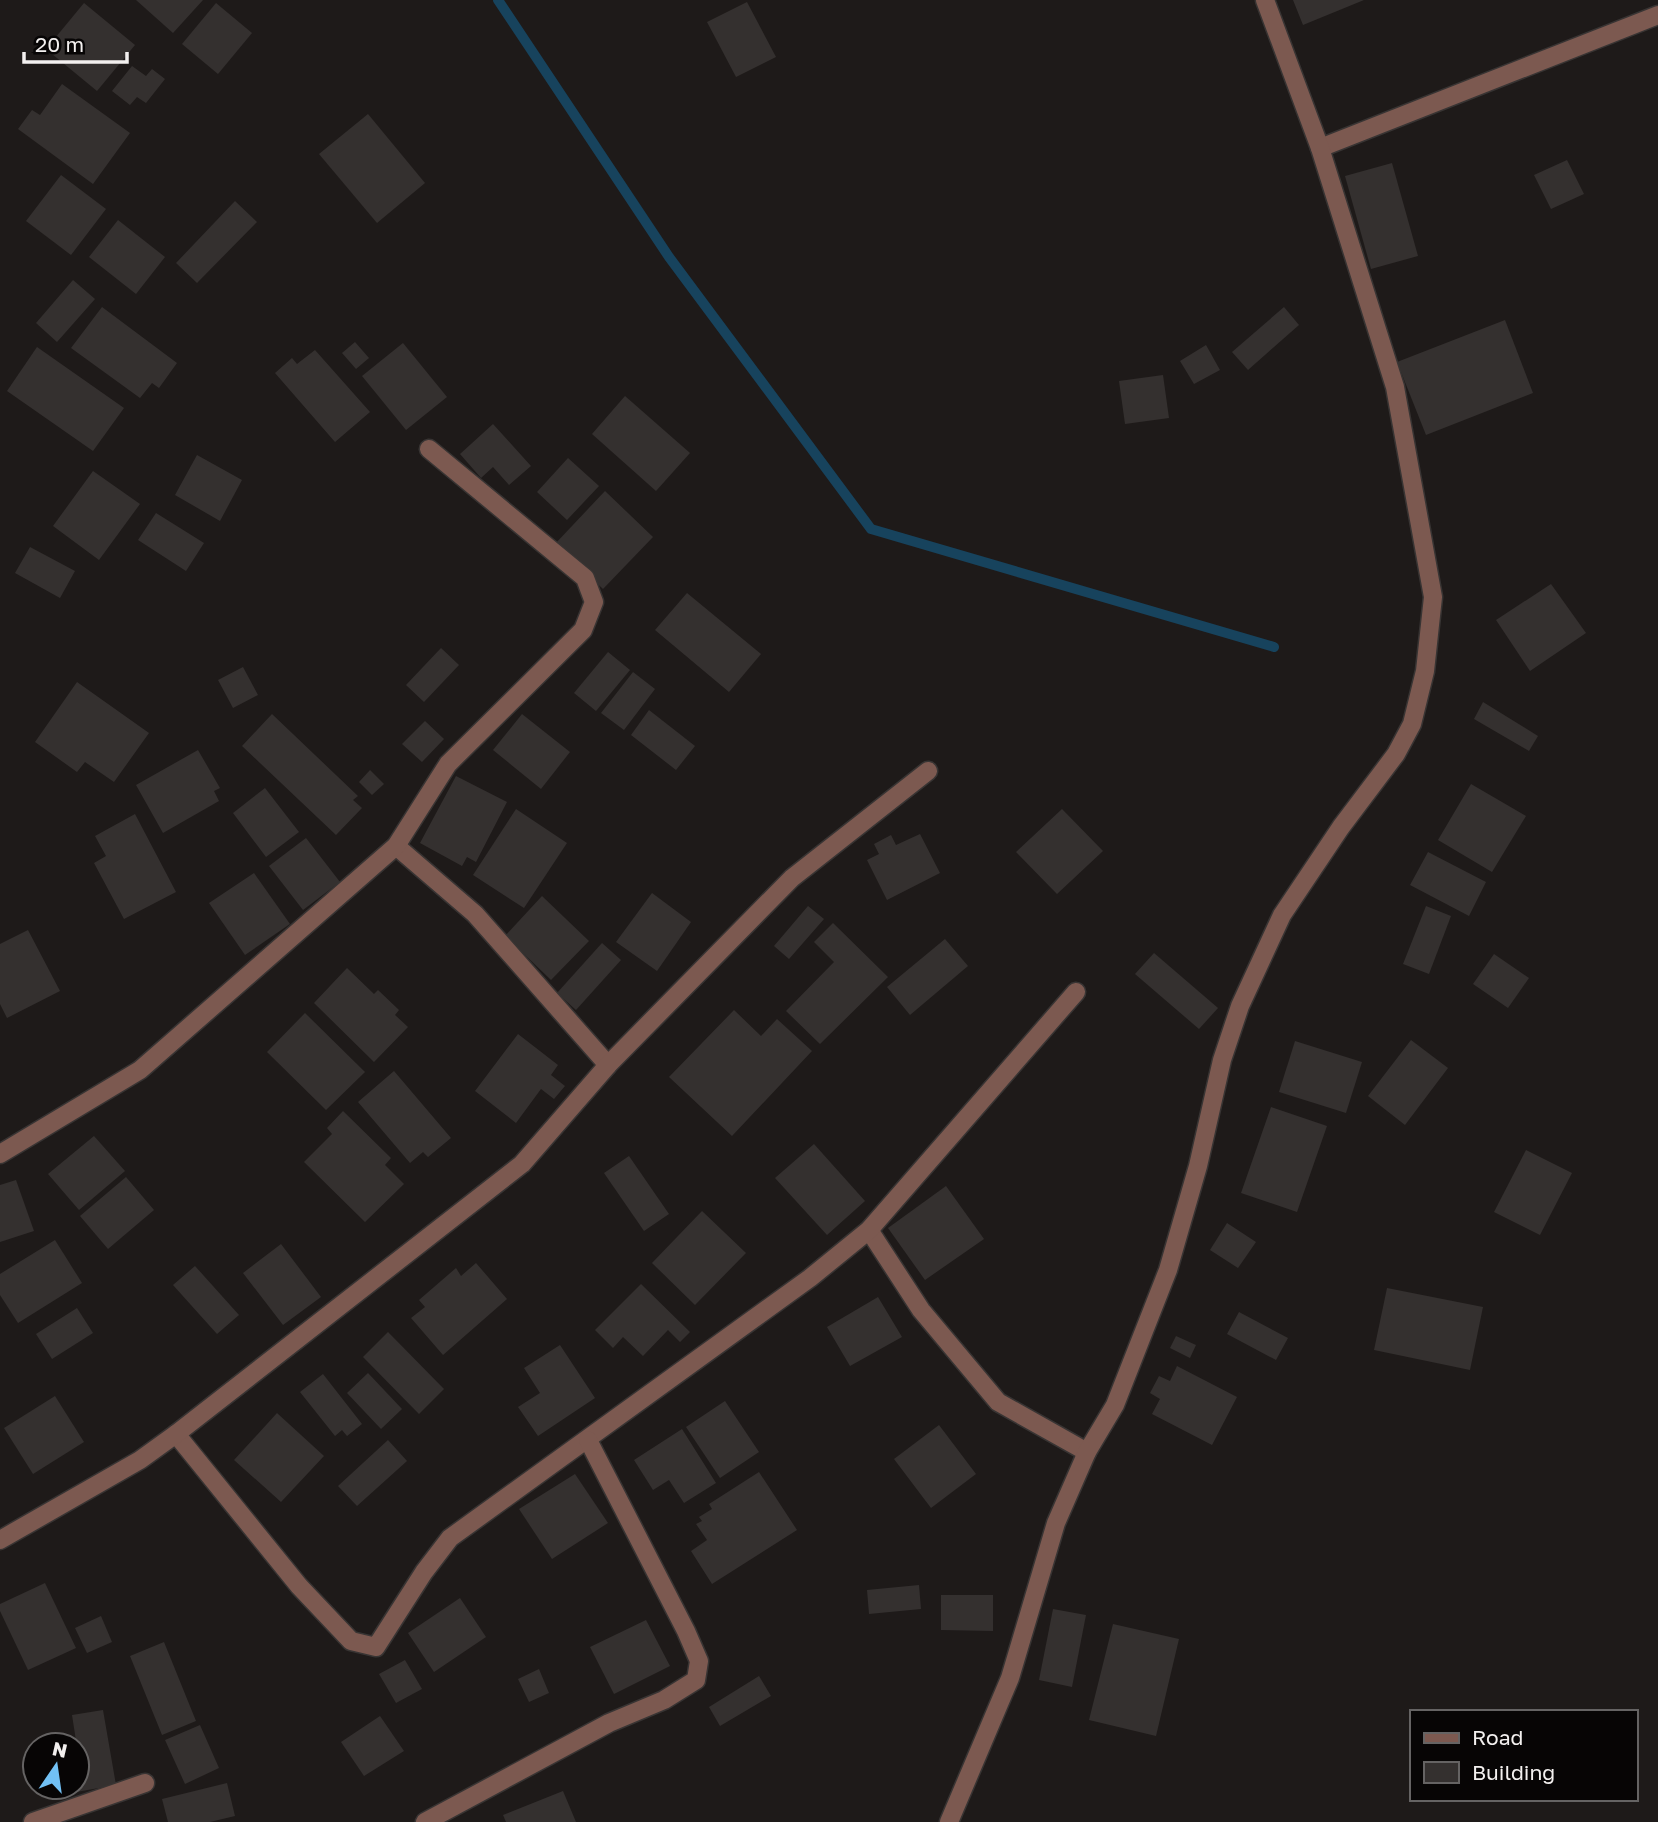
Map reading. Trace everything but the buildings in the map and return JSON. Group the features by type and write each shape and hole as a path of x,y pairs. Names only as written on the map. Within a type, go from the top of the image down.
{"street":[{"path":"949,1822 1010,1678 1056,1523 1087,1452 1115,1405 1168,1270 1198,1166 1222,1060 1240,1006 1282,915 1341,827 1396,754 1412,724 1425,671 1433,597 1395,387 1320,148 1265,0"},
{"path":"1320,148 1658,15"},
{"path":"0,1154 140,1070 396,846 448,764 583,630 594,602 585,578 429,449"},
{"path":"0,1540 140,1460 522,1164 608,1065 792,878 928,771"},
{"path":"396,846 475,914 608,1065"},
{"path":"176,1434 299,1586 351,1641 376,1647 424,1572 450,1538 810,1278 869,1230 1076,992"},
{"path":"869,1230 921,1310 998,1402 1087,1452"},
{"path":"425,1822 609,1723 664,1700 695,1680 699,1661 686,1631 588,1440"},
{"path":"33,1822 145,1783"}],"waterway":[{"path":"498,0 669,257 871,529 1274,647"}]}
